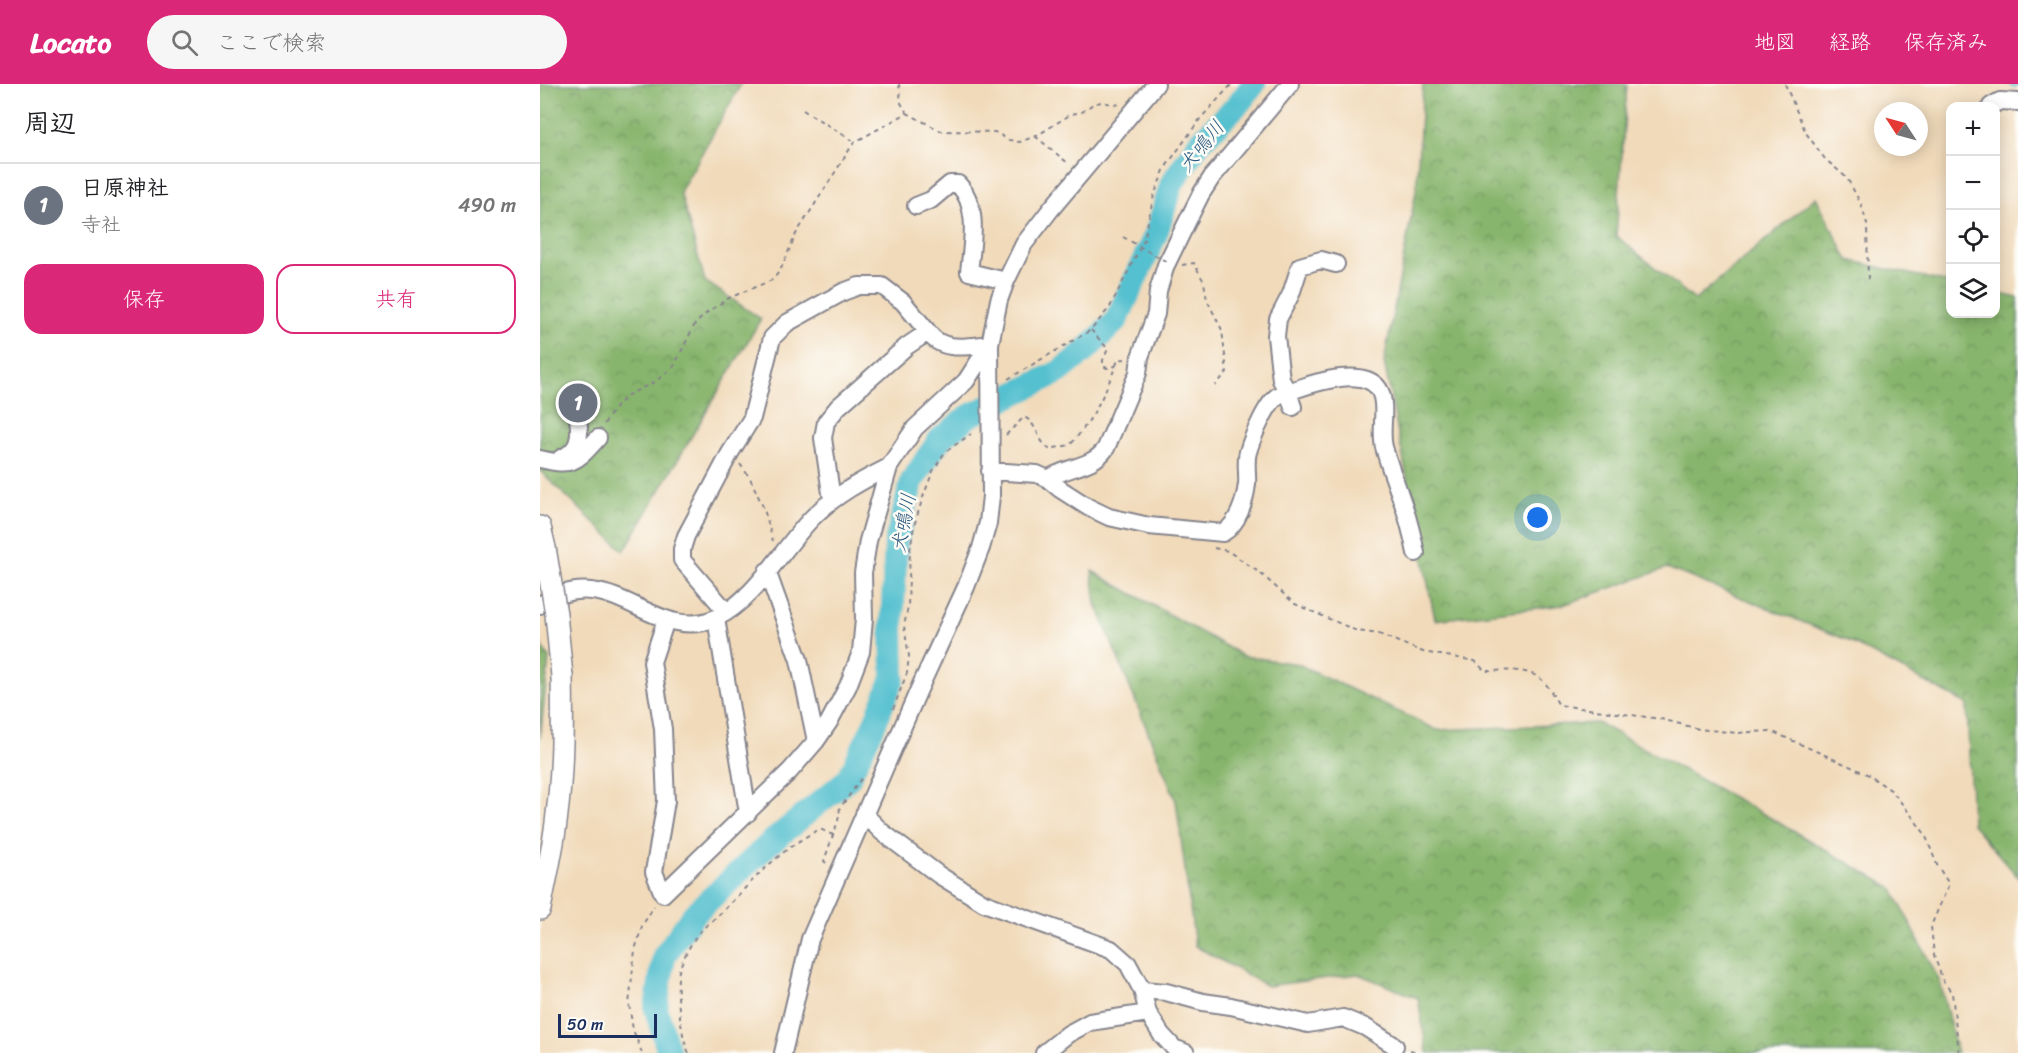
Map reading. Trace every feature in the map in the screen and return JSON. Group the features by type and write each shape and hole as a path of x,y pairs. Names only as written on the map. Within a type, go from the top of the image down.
{"main road":[{"path":"540,526 556,614 562,676 563,738 557,816 540,909"}],"street":[{"path":"783,1053 810,939 966,587 988,523 991,496 990,344 993,324 1006,281 1024,244 1156,84"},
{"path":"1048,479 1058,472 1089,463 1101,456 1138,373 1140,357 1156,314 1158,291 1167,262 1206,186 1290,84"},
{"path":"1998,102 2018,102"},
{"path":"916,206 931,200 950,184 958,184 965,191 972,208 969,272 1006,281"},
{"path":"1291,400 1281,380 1276,336 1278,319 1291,294 1300,266 1321,260 1336,264"},
{"path":"748,813 721,615 682,560 682,549 686,536 730,453 752,418 772,338 787,323 843,292 860,286 882,286 903,302 933,340 962,347 990,344"},
{"path":"832,500 823,438 826,422 838,406 907,346 928,332"},
{"path":"666,620 652,663 663,729 666,801 654,872 663,894 790,771 816,741 848,686 861,652 864,619 863,573 868,541 889,467 915,429 966,381 990,344"},
{"path":"1291,400 1308,385 1338,378 1371,380 1377,386 1382,397 1384,446 1407,515 1416,553"},
{"path":"990,471 1037,474 1109,517 1149,526 1223,533 1231,528 1238,516 1247,485 1248,453 1258,428 1271,403 1278,396 1291,400"},
{"path":"546,461 567,456 576,447 581,434 578,419"},
{"path":"546,461 568,464 582,456 598,438"},
{"path":"540,605 566,593 594,590 621,598 666,620 689,625 721,615 740,603 814,516 832,500 889,467"},
{"path":"767,571 799,660 816,741"},
{"path":"864,814 882,832 939,875 984,903 1111,949 1128,964 1142,990 1148,1013 1161,1034 1174,1048 1186,1053"},
{"path":"1142,990 1166,992 1308,1024 1343,1018 1365,1026 1395,1046"},
{"path":"1044,1053 1068,1034 1090,1022 1148,1013"}],"path":[{"path":"899,84 901,103 907,113 941,131 995,132 1009,140 1020,142 1035,136 1064,118 1082,112 1093,104 1114,103 1133,113"},
{"path":"1008,379 1091,330 1110,307 1144,240 1154,195 1165,168 1200,119 1232,84"},
{"path":"1785,84 1806,133 1825,159 1846,178 1861,204 1867,224 1868,283"},
{"path":"803,110 855,142"},
{"path":"598,438 608,416 618,404 628,395 656,381 674,366 695,324 729,298 772,280 780,271 796,234 855,142 907,113"},
{"path":"1035,136 1082,174"},
{"path":"1123,237 1167,262 1178,265 1194,263 1204,282 1207,300 1222,330 1227,372 1215,386"},
{"path":"1091,330 1108,349 1103,366 1105,368 1116,366"},
{"path":"990,439 1003,438 1024,417 1031,420 1043,444 1049,449 1070,445 1095,411 1110,384 1118,360 1140,357"},
{"path":"891,714 907,673 909,656 904,626 909,607 910,550 914,526 933,471 945,452 971,434"},
{"path":"730,453 735,456 750,478 764,509 772,539 782,553"},
{"path":"1210,547 1228,551 1260,573 1295,604 1357,631 1379,634 1423,652 1475,661 1485,671 1521,670 1534,675 1544,681 1559,705 1661,719 1699,729 1737,733 1771,731 1867,774 1892,791 1925,834 1937,865 1949,884 1931,926 1934,955 1943,981 1952,993 1959,1053"},
{"path":"836,878 824,861 840,807 866,772"},
{"path":"688,1053 684,1043 678,989 679,973 685,956 696,937 758,875 800,838 820,829 833,835"},
{"path":"642,1053 633,1030 629,1004 632,969 642,926 663,894"}],"green space":[{"path":"540,84 741,84 680,192 705,281 761,319 624,551 540,471"},
{"path":"1423,84 1627,84 1616,236 1695,300 1816,197 1848,260 1946,282 1946,318 2000,318 2000,294 2018,298 2018,877 1972,824 1967,704 1845,639 1667,568 1563,605 1435,620 1384,362 1416,191"},
{"path":"1092,571 1243,656 1298,664 1437,730 1598,723 1767,816 1892,888 1940,982 1957,1053 1427,1053 1418,998 1358,974 1267,986 1195,946 1176,801 1096,604"},
{"path":"540,643 549,658 540,738"}],"waterway":[{"name":"犬鳴川","path":"669,1053 656,1009 664,956 694,914 769,844 848,779 874,725 893,678 892,625 896,542 912,481 940,439 969,416 1059,372 1116,321 1156,234 1172,183 1198,144 1239,103 1254,84"},
{"path":"2010,84 2014,86 2018,84"}],"place":[{"name":"日原神社","path":"578,403"}]}
